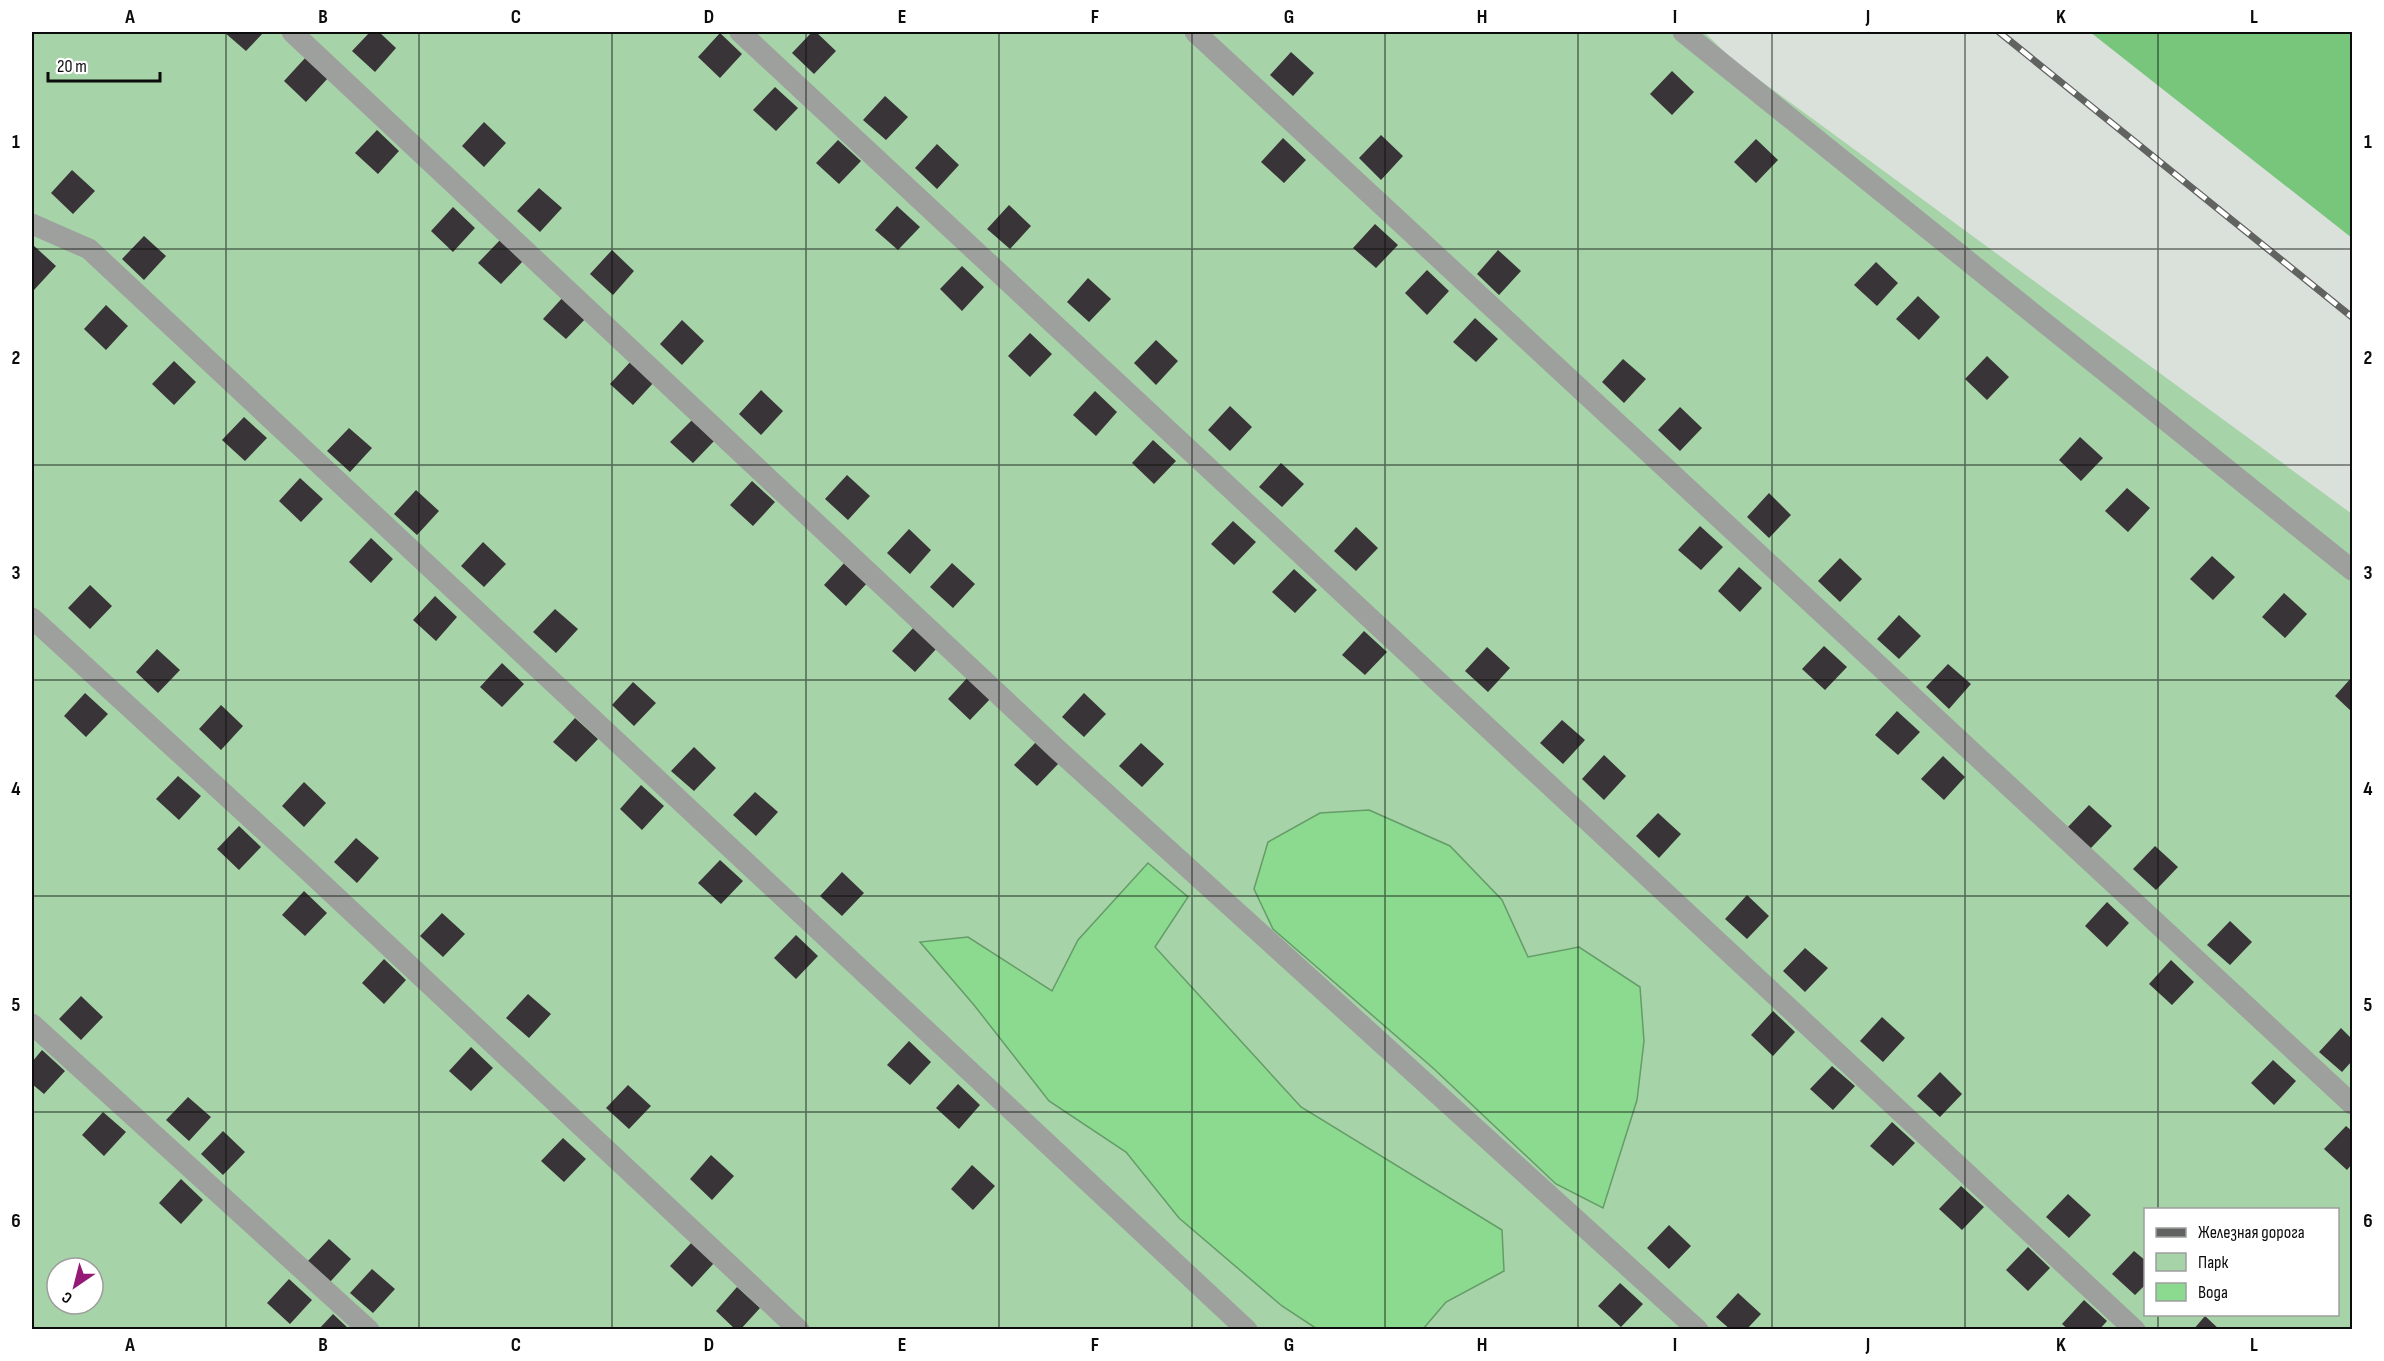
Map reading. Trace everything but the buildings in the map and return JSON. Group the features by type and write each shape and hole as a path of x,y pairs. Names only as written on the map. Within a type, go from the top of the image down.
{"lane":[{"path":"292,32 1058,750 1698,1329"},
{"path":"740,32 2135,1329"},
{"path":"1195,32 2352,1104"},
{"path":"1683,32 2352,570"},
{"path":"32,224 89,249 1247,1329"},
{"path":"32,618 302,865 799,1329"},
{"path":"32,1024 369,1329"}],"green space":[{"path":"32,32 1704,32 1735,62 2352,514 2352,1329 32,1329"}],"shaded area":[{"path":"2090,32 2352,32 2352,238"}],"water":[{"path":"1369,810 1450,846 1502,900 1528,957 1579,947 1640,987 1644,1041 1637,1100 1603,1208 1556,1184 1433,1068 1273,929 1254,889 1268,842 1320,813"},
{"path":"1148,863 1188,897 1155,947 1301,1107 1502,1230 1504,1271 1446,1302 1423,1329 1317,1329 1282,1306 1179,1218 1126,1152 1049,1101 974,1005 920,942 968,937 1052,991 1078,940"}],"railway":[{"path":"1999,32 2352,317"}]}
